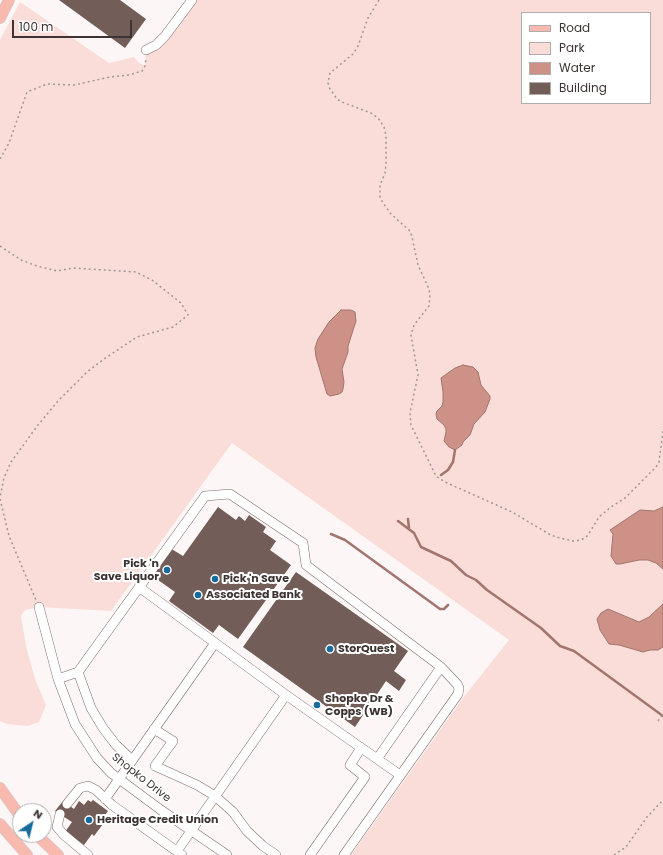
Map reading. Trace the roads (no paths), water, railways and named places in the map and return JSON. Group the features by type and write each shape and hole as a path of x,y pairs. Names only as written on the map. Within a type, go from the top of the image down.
{"main road":[{"path":"0,18 9,0"},
{"path":"0,788 12,805"},
{"path":"0,824 27,855"},
{"path":"45,843 58,855"}],"street":[{"path":"146,50 156,45 165,36 192,0"},
{"path":"58,679 78,672 205,496 230,494 303,543 306,565 442,667 460,688 458,694 344,855"},
{"path":"139,587 286,696 400,775"},
{"name":"Shopko Drive","path":"39,607 58,679 75,724 97,758 111,773 227,855"},
{"path":"105,798 215,643"},
{"path":"377,759 442,667"},
{"path":"78,672 91,708 103,728 116,745 132,760"},
{"path":"67,804 80,788 88,786 96,790 122,812 179,853 190,830 286,696"},
{"path":"154,729 173,741 155,766 197,785 215,796 233,812 252,836 276,855"},
{"path":"310,855 365,777 350,765 361,748"},
{"path":"60,814 57,827 64,835 88,855"}],"water":[{"path":"341,310 351,310 355,312 356,321 342,369 344,382 342,392 330,396 327,394 316,357 315,348 318,339 329,322"},
{"path":"463,365 473,367 478,372 481,385 490,396 490,399 485,412 474,424 470,435 462,445 455,450 449,447 444,441 446,429 437,419 436,414 443,402 441,378 455,368"},
{"path":"663,507 663,569 656,563 648,560 616,564 611,556 613,534 610,530 640,510 654,511"},
{"path":"663,604 663,647 658,650 643,652 619,645 609,644 600,630 597,619 601,613 608,609 639,622 649,617"}],"waterway":[{"path":"441,475 448,470 453,462 455,450"},
{"path":"408,519 409,528"},
{"path":"398,521 414,533 421,547 451,561 466,575 476,580 487,590 541,628 560,646 574,651 663,716"},
{"path":"331,534 345,540 440,609 444,609 448,605"}],"place":[{"name":"Pick 'n Save Liquor","path":"167,570"},
{"name":"Pick 'n Save","path":"215,579"},
{"name":"Associated Bank","path":"198,595"},
{"name":"StorQuest","path":"330,649"},
{"name":"Shopko Dr & Copps (WB)","path":"317,705"},
{"name":"Heritage Credit Union","path":"89,820"}]}
